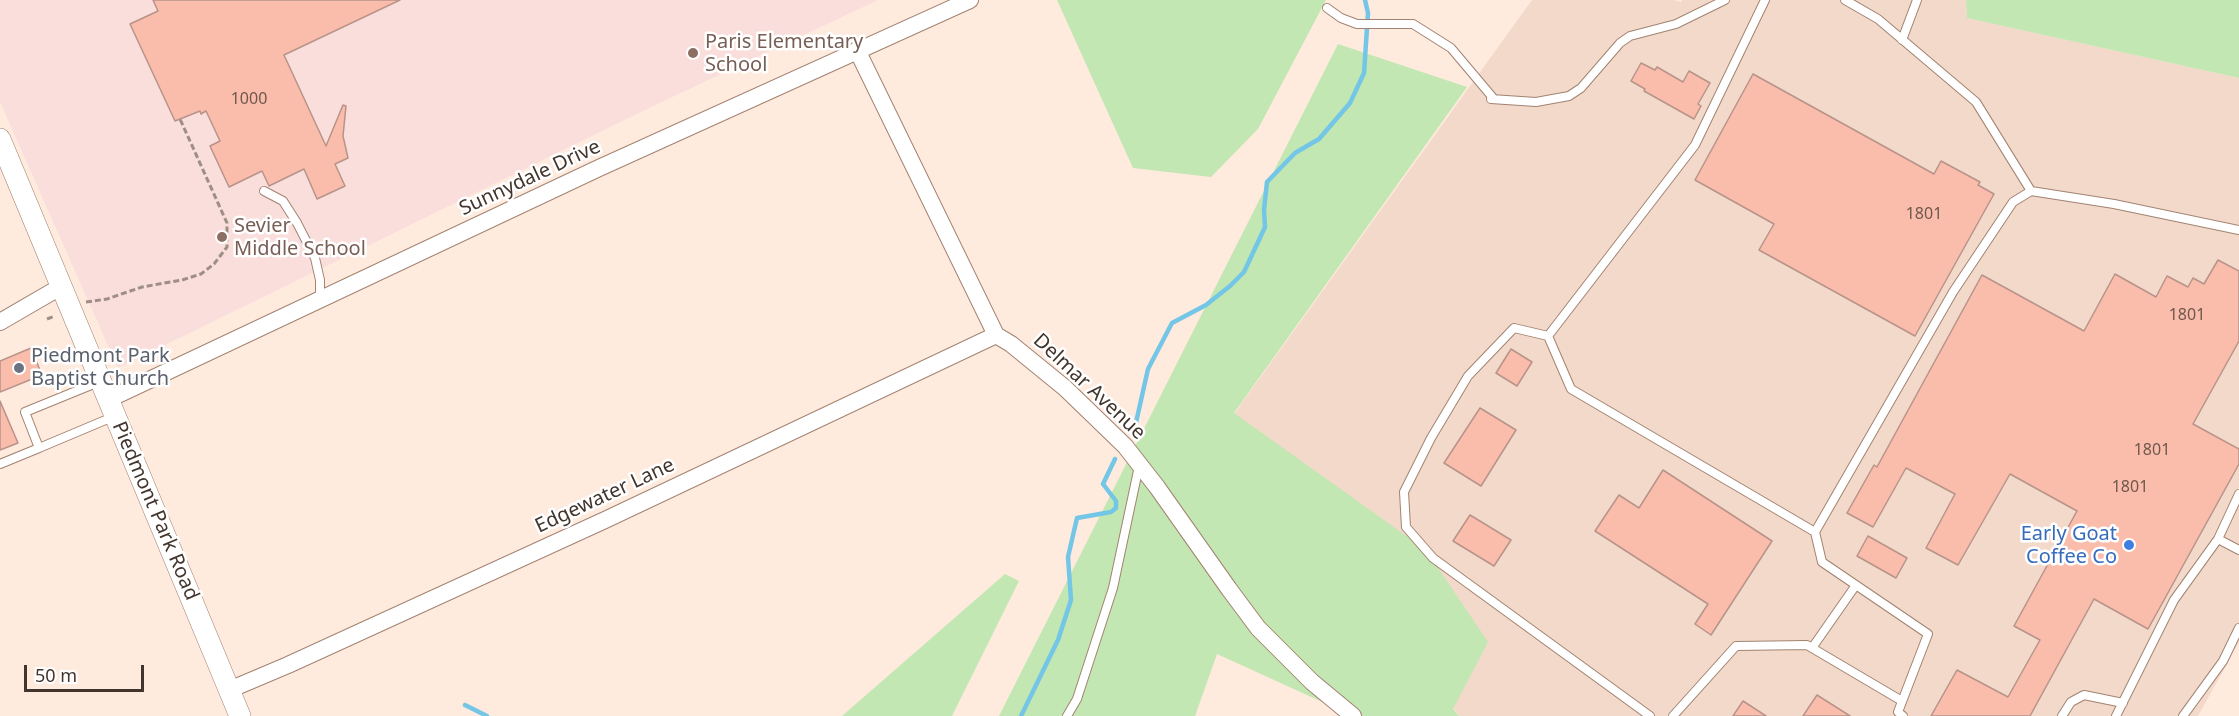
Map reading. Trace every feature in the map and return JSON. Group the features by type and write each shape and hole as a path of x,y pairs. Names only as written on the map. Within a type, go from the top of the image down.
{"street":[{"name":"Sunnydale Drive","path":"108,398 320,301 599,168 970,0"},
{"name":"Delmar Avenue","path":"857,50 996,335 1011,344 1065,388 1125,446 1258,628 1311,682 1353,716"},
{"name":"Piedmont Park Road","path":"1,144 240,716"},
{"path":"0,322 62,286"},
{"name":"Edgewater Lane","path":"229,690 605,520 996,335"}],"lane":[{"path":"1327,8 1341,18 1357,24 1380,26 1413,24 1451,48 1492,99 1536,102 1569,96 1581,88 1620,43 1630,36 1676,24 1725,0"},
{"path":"1548,336 1695,144 1765,0"},
{"path":"1845,0 1878,19 1976,102 2031,191"},
{"path":"1902,40 1917,0"},
{"path":"264,191 283,201 315,258 320,280 320,301"},
{"path":"1903,716 1898,712 1928,634 1822,562 1815,532 1953,292 2013,202 2031,191 2114,204 2239,230"},
{"path":"1548,336 1514,328 1468,376 1431,438 1404,492 1406,528 1432,558 1650,716"},
{"path":"1548,336 1571,388 1815,532"},
{"path":"39,448 25,412 108,398"},
{"path":"0,464 39,448 108,398"},
{"path":"1068,716 1077,699 1113,588 1140,465"},
{"path":"2116,716 2174,600 2218,539 2239,494"},
{"path":"2218,539 2239,550"},
{"path":"1812,648 1856,585"},
{"path":"2183,716 2223,661 2239,628"},
{"path":"1673,716 1736,646 1807,645 1902,701"},
{"path":"2062,716 2071,702 2084,695 2123,703"}],"path":[{"path":"47,319 84,303 201,274 214,264 227,247 227,223 180,119"}],"shaded area":[{"name":"Sevier Middle School","path":"0,0 878,0 651,107 118,368 0,102"},
{"path":"1532,0 1674,0 1681,2 1682,0 1966,0 1967,18 2239,78 2239,642 2198,716 1459,716 1234,414"}],"green space":[{"path":"1057,0 1326,0 1258,129 1211,177 1133,168"},
{"path":"1966,0 2239,0 2239,78 1967,18"},
{"path":"1338,44 1467,87 1234,413 1426,550 1488,642 1453,709 1459,716 1353,716 1217,654 1195,716 999,716"},
{"path":"1005,574 1019,581 952,716 842,716"}],"building":[{"path":"153,0 400,0 284,55 326,146 343,105 346,106 343,136 348,158 335,164 345,186 317,199 304,169 269,186 262,171 229,187 210,146 220,141 206,111 201,114 200,111 175,121 130,24 158,11"},
{"path":"1641,63 1655,70 1657,67 1683,82 1689,71 1710,83 1698,104 1701,106 1694,119 1644,91 1645,89 1631,81"},
{"path":"1753,74 1934,174 1941,161 1980,182 1978,185 1994,194 1915,336 1759,250 1774,224 1695,180"},
{"path":"2218,260 2239,271 2239,341 2193,424 2239,449 2239,464 2148,629 2094,599 2030,716 1931,716 1957,670 2008,697 2040,640 2014,626 2077,511 2010,474 1958,565 1926,548 1955,494 1906,468 1873,527 1847,513 1874,465 1877,467 1982,275 2084,331 2115,274 2156,297 2167,276 2188,287 2193,278 2204,284"},
{"name":"Piedmont Park Baptist Church","path":"31,348 42,375 0,392 0,361"},
{"path":"1511,349 1532,362 1517,386 1496,373"},
{"name":"Piedmont Park Baptist Church","path":"0,401 18,443 0,450"},
{"path":"1480,408 1516,430 1481,486 1444,463"},
{"path":"1663,470 1772,541 1711,635 1695,624 1708,604 1595,531 1619,495 1639,508"},
{"path":"1470,515 1511,540 1494,566 1453,541"},
{"path":"1868,536 1907,558 1896,578 1857,556"},
{"path":"1817,695 1850,716 1803,716"},
{"path":"1743,701 1766,716 1733,716"}],"waterway":[{"path":"1135,427 1148,369 1172,323 1206,305 1244,272 1265,227 1267,182 1295,153 1319,139 1350,103 1364,73 1368,13 1365,0"},
{"path":"1021,716 1058,640 1071,600 1068,557 1077,518 1111,512 1116,508 1116,501 1103,484 1115,459"},
{"path":"465,705 487,716"}],"place":[{"name":"Paris Elementary School","path":"693,53"},
{"name":"Sevier Middle School","path":"222,237"},
{"name":"Piedmont Park Baptist Church","path":"19,368"},
{"name":"Early Goat Coffee Co","path":"2129,545"}]}
